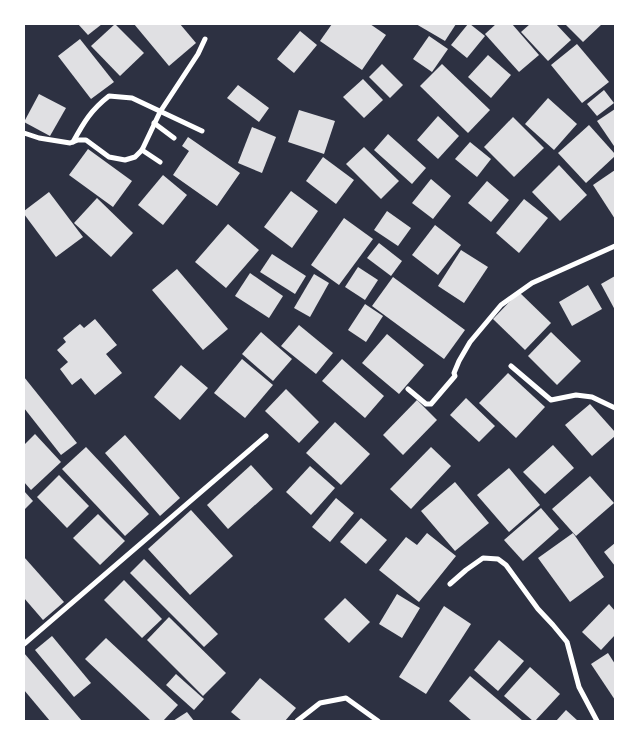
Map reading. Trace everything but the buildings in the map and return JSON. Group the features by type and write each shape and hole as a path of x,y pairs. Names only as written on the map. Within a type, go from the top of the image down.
{"street":[{"path":"24,133 70,143 86,140 109,157 125,160 135,157 142,150 160,112 198,54 205,39"},
{"path":"74,142 85,120 97,106 110,96 132,98 202,131"},
{"path":"154,123 174,138"},
{"path":"142,150 160,162"},
{"path":"408,389 426,404 431,404 455,376 454,373 458,361 470,342 501,305 532,283 615,246"},
{"path":"511,366 551,400 576,396 592,397 615,408"},
{"path":"24,644 266,436"},
{"path":"450,584 483,558 498,559 506,565 538,609 568,642 579,687 597,721"},
{"path":"298,721 320,703 346,698 378,721"}]}
